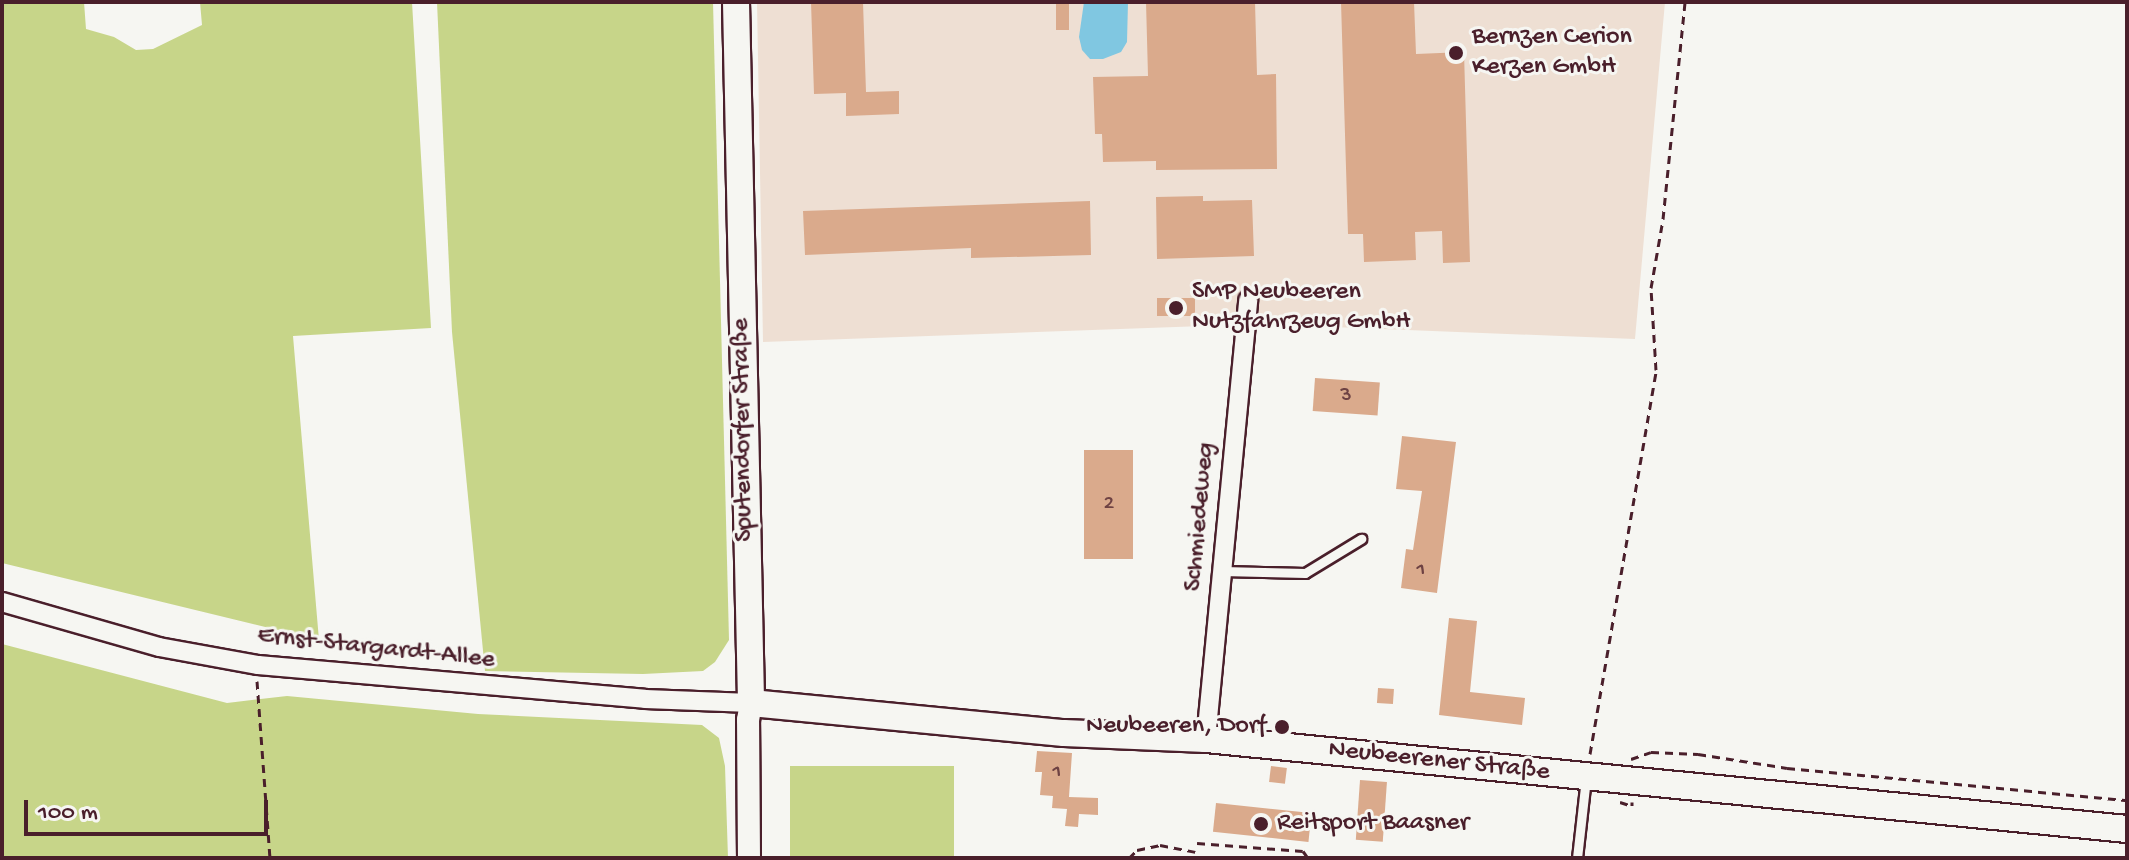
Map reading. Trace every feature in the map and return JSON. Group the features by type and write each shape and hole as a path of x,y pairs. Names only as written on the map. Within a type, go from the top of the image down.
{"main road":[{"name":"Sputendorfer Straße","path":"736,2 751,703"},
{"name":"Neubeerener Straße","path":"751,703 1064,733 1206,739 2127,829"}],"street":[{"name":"Schmiedeweg","path":"1206,739 1248,300"},
{"name":"Ernst-Stargardt-Allee","path":"2,602 159,647 258,665 583,694 751,703"},
{"name":"Sputendorfer Straße","path":"749,858 748,720 751,703"}],"lane":[{"path":"1222,571 1305,573 1361,539"},
{"path":"1577,858 1586,777"}],"path":[{"path":"1586,777 1656,370 1651,288 1663,219 1685,2"},
{"path":"258,665 270,858"},
{"path":"1638,757 1651,752 1698,754 1787,768 2127,800"},
{"path":"1197,843 1303,851 1308,858"},
{"path":"1129,858 1137,850 1160,845 1195,852"}],"shaded area":[{"path":"757,2 1665,2 1635,339 1259,324 763,342"}],"green space":[{"path":"2,2 84,2 86,29 114,37 136,50 153,49 202,25 200,2 412,2 431,328 293,336 319,640 2,563"},
{"path":"437,2 713,2 729,640 715,662 703,671 643,674 485,671 452,332"},
{"path":"2,644 227,703 287,696 478,714 702,725 719,738 725,766 728,858 2,858"},
{"path":"790,766 954,766 954,858 790,858"}],"water":[{"path":"1084,2 1128,2 1127,42 1121,52 1103,59 1090,59 1082,50 1079,37"}],"building":[{"path":"811,2 863,2 866,92 899,91 899,114 846,116 846,93 814,94"},
{"path":"1056,2 1069,2 1069,30 1056,30"},
{"path":"1146,2 1255,2 1257,75 1276,74 1277,169 1156,170 1156,161 1103,162 1102,134 1095,134 1093,77 1148,76"},
{"path":"1341,2 1414,2 1416,54 1464,52 1470,262 1443,263 1442,231 1415,232 1416,260 1364,262 1363,234 1348,234"},
{"path":"1203,196 1203,201 1252,200 1254,256 1157,259 1156,197"},
{"path":"1090,201 1091,255 971,258 971,248 805,255 803,211"},
{"name":"SMP Neubeeren Nutzfahrzeug GmbH","path":"1157,298 1195,298 1195,316 1157,316"},
{"path":"1315,378 1380,383 1378,415 1313,411"},
{"path":"1402,436 1456,442 1437,593 1401,588 1406,549 1413,550 1422,491 1396,489"},
{"path":"1084,450 1133,450 1133,559 1084,559"},
{"path":"1449,618 1477,621 1470,692 1525,698 1522,725 1439,715"},
{"path":"1378,688 1394,689 1393,704 1377,703"},
{"path":"1037,751 1072,753 1069,797 1098,798 1098,815 1079,814 1078,827 1065,826 1067,809 1052,808 1053,796 1040,795 1042,772 1035,772"},
{"path":"1271,766 1287,768 1285,784 1269,782"},
{"path":"1360,780 1387,782 1383,842 1356,840"},
{"path":"1216,803 1311,813 1308,842 1213,832"}],"place":[{"name":"Bernzen Cerion Kerzen GmbH","path":"1456,53"},
{"name":"SMP Neubeeren Nutzfahrzeug GmbH","path":"1176,308"},
{"name":"Neubeeren, Dorf","path":"1282,727"},
{"name":"Reitsport Baasner","path":"1261,824"}]}
